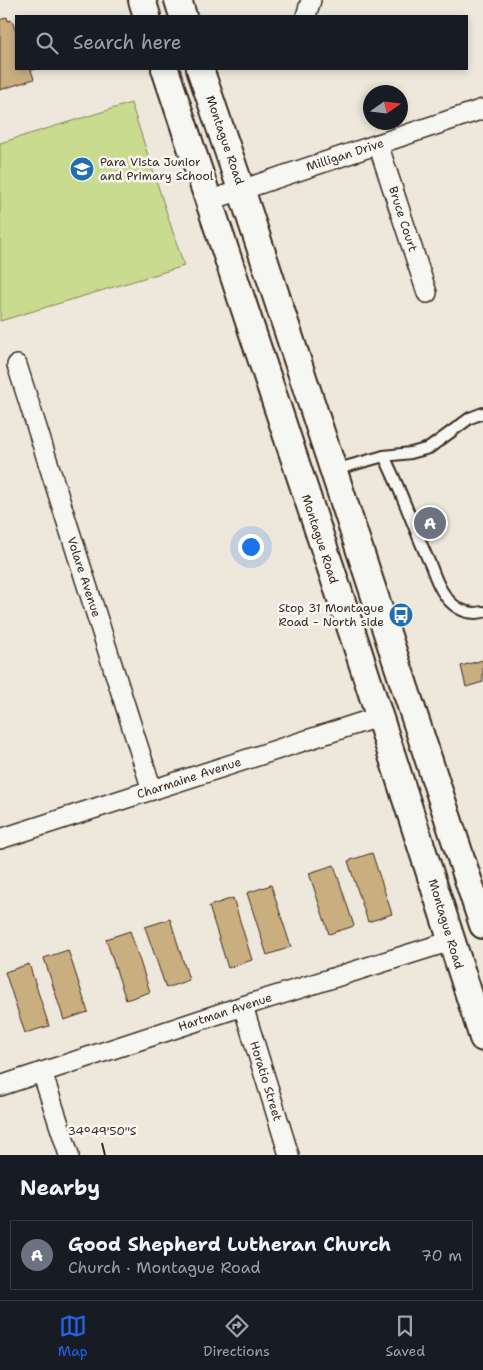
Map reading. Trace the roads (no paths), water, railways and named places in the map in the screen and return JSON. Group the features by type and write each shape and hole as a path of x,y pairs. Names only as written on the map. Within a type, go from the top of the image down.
{"main road":[{"path":"142,0 147,15"},
{"path":"178,0 183,15"},
{"name":"Montague Road","path":"164,70 356,644 483,1038"},
{"name":"Montague Road","path":"201,70 483,925"},
{"path":"378,717 411,706"}],"street":[{"path":"306,15 311,0"},
{"name":"Milligan Drive","path":"208,200 483,109"},
{"name":"Bruce Court","path":"378,144 428,293"},
{"name":"Volare Avenue","path":"16,365 152,790"},
{"name":"Charmaine Avenue","path":"0,839 378,717"},
{"name":"Hartman Avenue","path":"0,1086 243,1006 451,941"},
{"name":"Horatio Street","path":"243,1006 289,1155"},
{"path":"42,1072 69,1155"}],"lane":[{"path":"333,470 384,456 411,454 429,448 470,418 483,413"},
{"path":"384,456 442,591 462,611 468,614 483,612"}],"place":[{"name":"Para Vista Junior and Primary School","path":"82,169"},
{"name":"Good Shepherd Lutheran Church","path":"430,523"},
{"name":"Stop 31 Montague Road - North side","path":"401,615"}]}
